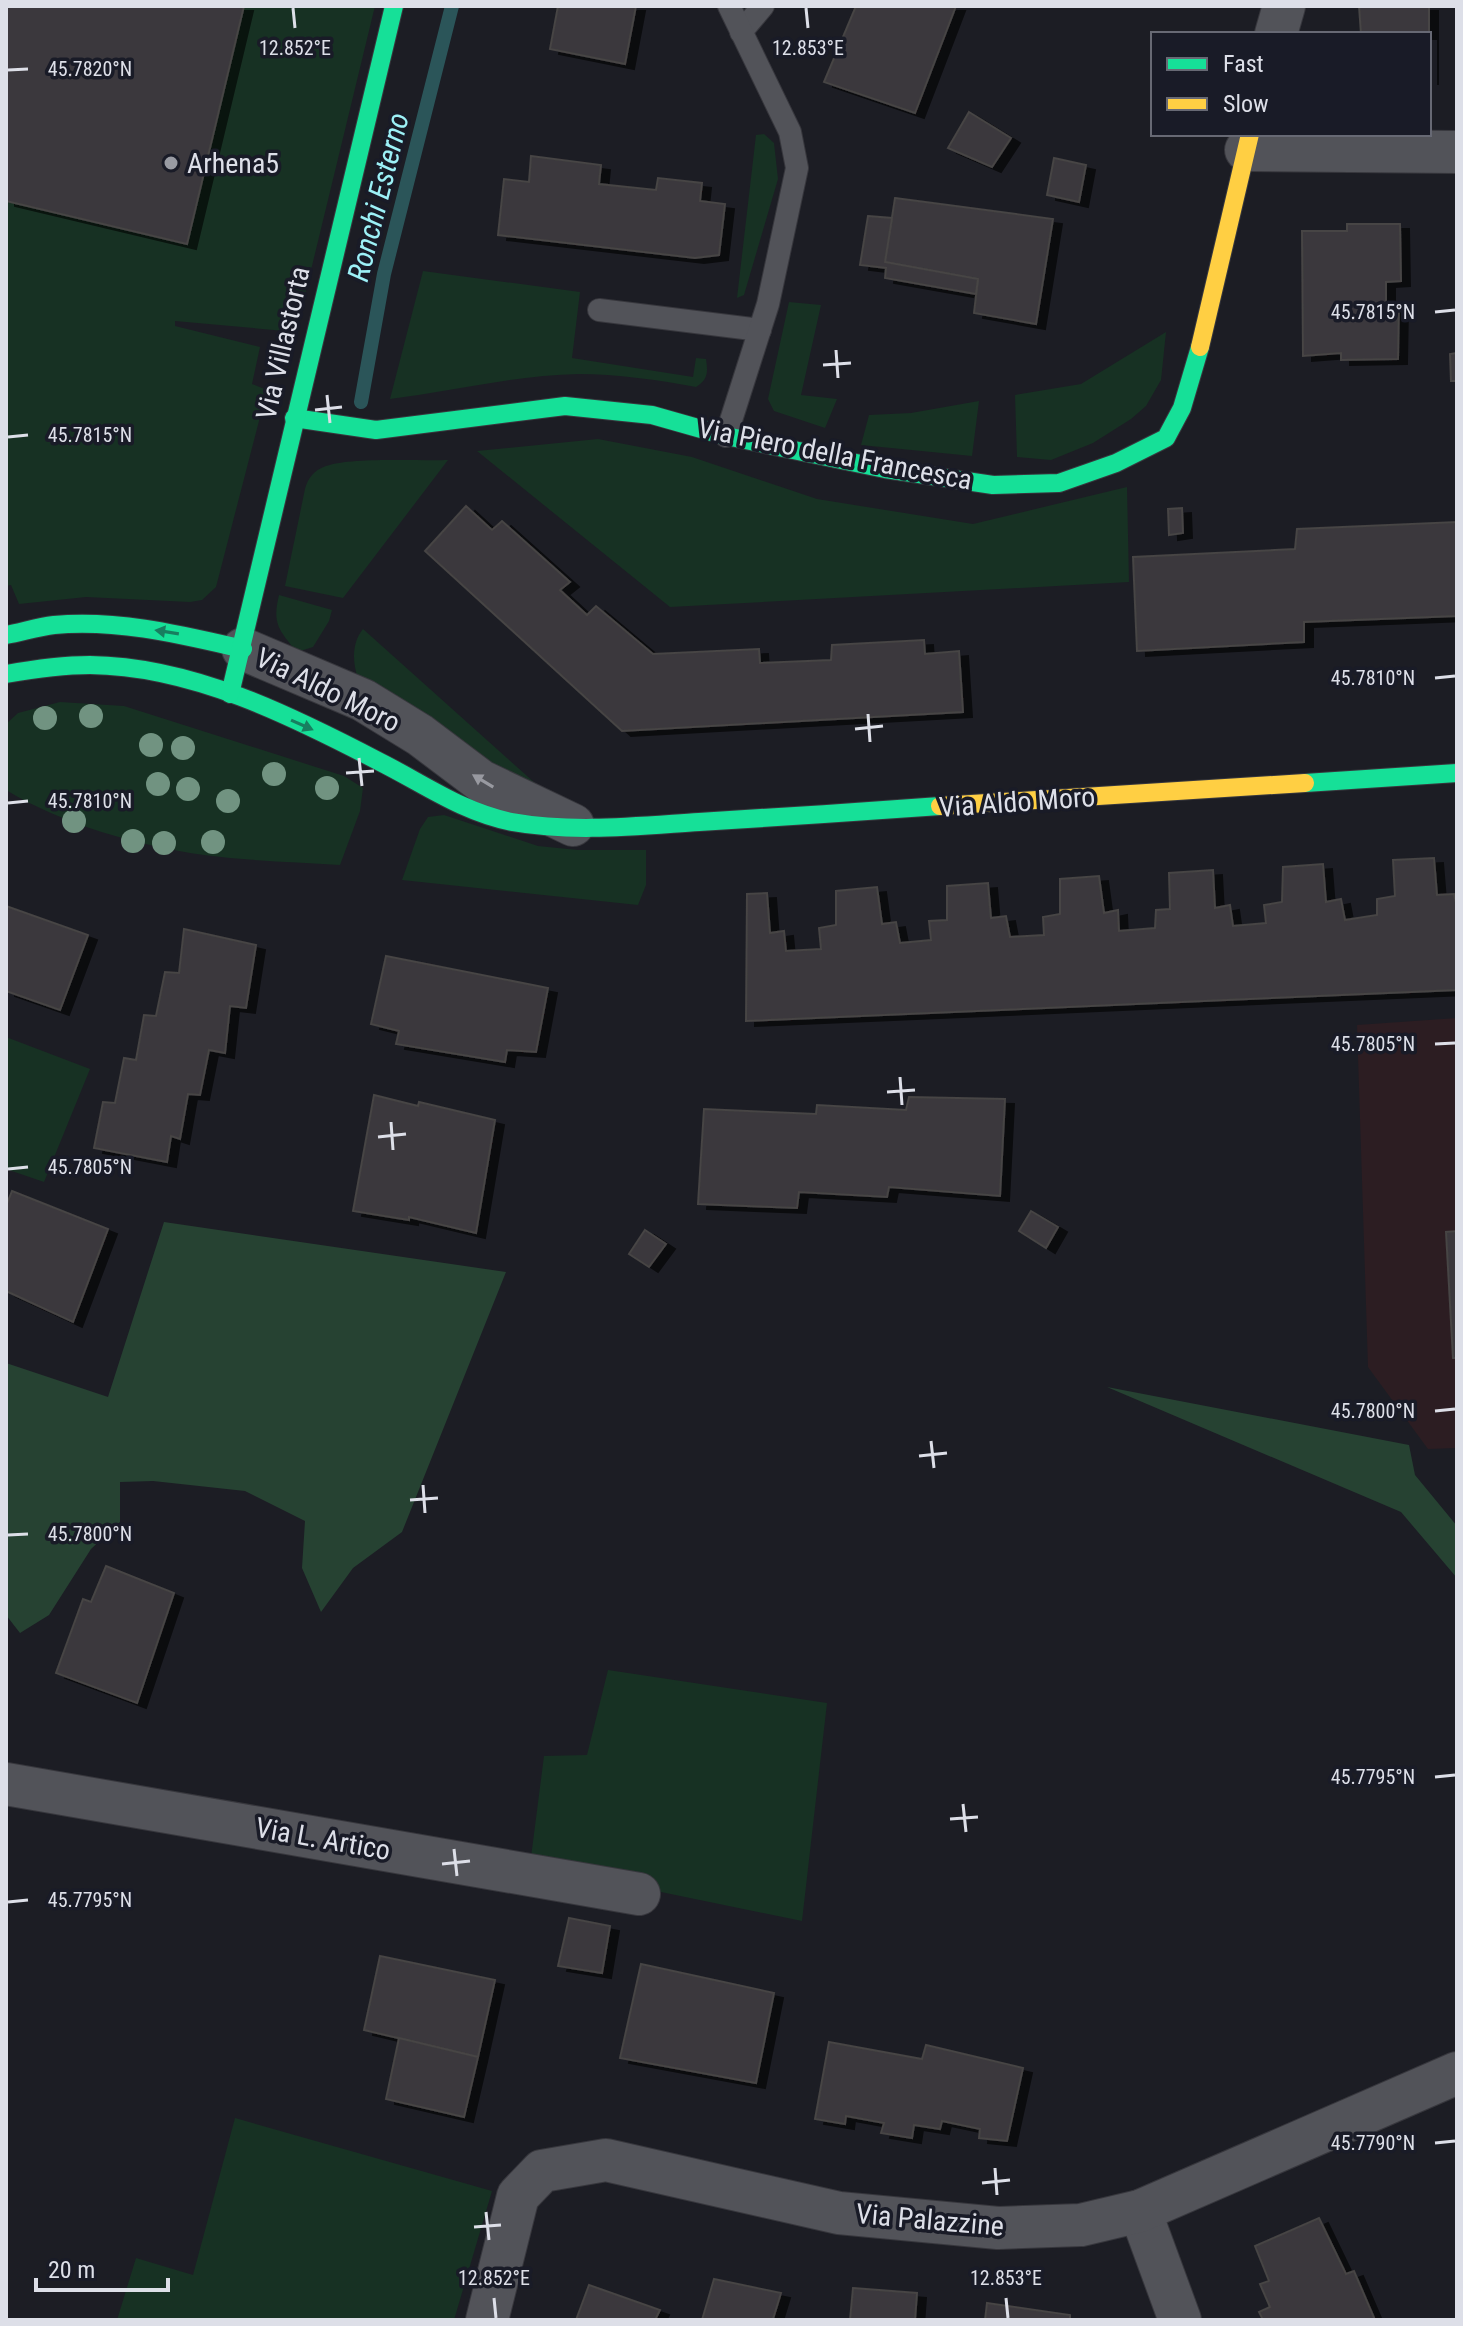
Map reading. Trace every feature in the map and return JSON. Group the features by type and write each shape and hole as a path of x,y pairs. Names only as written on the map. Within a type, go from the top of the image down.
{"street":[{"name":"Via Villastorta","path":"230,694 220,658 294,418 394,6"},
{"path":"1277,32 1284,6"},
{"name":"Via Piero della Francesca","path":"294,418 376,430 565,406 652,415 726,436 885,469 993,485 1059,483 1116,463 1166,438 1182,408 1201,345 1248,142 1457,152"},
{"name":"Via Aldo Moro","path":"6,635 54,625 111,625 174,633 266,685 317,706 343,743"},
{"name":"Via Aldo Moro","path":"82,663 109,645"},
{"name":"Via Aldo Moro","path":"164,655 220,658 363,700 420,735 481,781 578,827"},
{"name":"Via Aldo Moro","path":"6,674 82,663 142,670 230,694 343,743 462,807 514,823 578,827 786,817 1457,773"},
{"name":"Via L. Artico","path":"6,1784 639,1894"},
{"name":"Via Palazzine","path":"487,2320 518,2196 542,2171 606,2160 839,2213 982,2227 1081,2225 1140,2211 1457,2073"},
{"path":"1140,2211 1180,2320"}],"lane":[{"path":"726,436 768,304 797,168 790,132 729,6"},
{"path":"741,32 763,6"},
{"path":"599,310 760,330"}],"shaded area":[{"path":"1457,1018 1457,1448 1428,1449 1368,1367 1357,1025"}],"green space":[{"name":"Arhena5","path":"6,6 375,6 296,332 175,321 175,326 260,347 252,384 267,390 216,587 202,600 86,597 19,604 11,585 6,586"},
{"path":"764,134 774,143 778,179 744,295 737,298 756,135"},
{"path":"423,271 580,292 572,358 693,377 696,358 706,359 706,375 696,387 622,376 555,375 390,399"},
{"path":"789,302 821,305 801,395 837,399 825,428 774,411 768,399"},
{"path":"1166,332 1161,380 1146,406 1131,419 1093,443 1051,460 1017,457 1015,395 1081,384"},
{"path":"979,401 972,456 861,445 869,415 911,413"},
{"path":"598,439 692,457 817,499 973,524 1127,487 1129,582 670,607 477,451"},
{"path":"448,460 343,598 285,586 305,489 315,472 326,466 352,461"},
{"path":"279,595 332,610 313,647 297,652 282,632 276,613"},
{"path":"363,629 546,793 531,789 358,678 354,652"},
{"path":"60,702 124,706 344,776 363,788 360,811 340,865 221,857 154,846 76,823 6,790 6,724 18,713"},
{"path":"444,815 538,846 578,850 646,850 646,885 638,905 402,880 420,829 428,817"},
{"path":"6,1037 90,1069 44,1182 6,1169"},
{"path":"164,1222 506,1272 402,1532 353,1568 321,1612 302,1568 305,1521 245,1491 153,1481 120,1482 120,1522 91,1549 49,1615 20,1633 6,1615 6,1363 108,1397"},
{"path":"1107,1387 1409,1445 1415,1475 1457,1526 1457,1578 1401,1512"},
{"path":"608,1670 827,1703 802,1921 530,1865 544,1756 587,1755"},
{"path":"235,2118 492,2191 454,2320 117,2320 136,2258 193,2275"}],"building":[{"path":"6,6 244,6 187,244 6,201"},
{"path":"558,6 636,6 625,64 550,49"},
{"path":"856,6 956,6 915,113 824,82"},
{"path":"1359,6 1429,6 1429,32 1361,32"},
{"path":"969,112 1011,138 992,167 948,148"},
{"path":"531,156 601,165 599,184 656,190 658,178 702,183 700,201 725,204 719,255 695,258 498,235 504,179 529,182"},
{"path":"1054,158 1086,165 1079,202 1047,195"},
{"path":"895,198 1053,219 1036,324 974,313 978,279 885,262"},
{"path":"868,216 892,218 885,262 978,279 976,294 885,278 886,268 860,265"},
{"path":"1347,224 1400,224 1401,281 1386,282 1386,303 1399,302 1398,359 1341,360 1341,353 1303,356 1302,231 1347,231"},
{"path":"1457,353 1457,381 1451,381 1450,354"},
{"path":"466,506 492,530 502,521 570,582 560,590 587,615 596,606 653,654 759,649 760,663 831,660 832,645 924,640 925,654 959,651 963,712 622,731 425,551"},
{"path":"1182,508 1183,533 1169,535 1168,509"},
{"path":"1457,522 1457,616 1304,622 1304,642 1137,651 1133,557 1295,549 1297,529"},
{"path":"1434,858 1437,895 1454,894 1457,907 1457,990 746,1021 747,894 767,893 770,933 784,931 786,951 821,949 819,928 836,925 836,891 877,887 882,924 896,922 900,943 931,940 929,921 947,920 947,886 988,883 991,918 1006,916 1010,937 1044,935 1043,917 1060,914 1060,879 1099,876 1104,913 1118,910 1119,931 1155,928 1156,910 1170,909 1169,873 1213,870 1215,908 1230,905 1233,926 1266,923 1264,905 1282,902 1283,867 1323,864 1326,902 1341,899 1345,920 1377,915 1377,899 1395,896 1393,860"},
{"path":"6,906 88,935 60,1010 6,991"},
{"path":"184,929 256,945 246,1008 230,1006 225,1053 209,1050 200,1095 188,1094 180,1139 171,1136 167,1162 94,1148 103,1102 115,1103 124,1058 136,1060 144,1015 156,1016 165,972 179,973"},
{"path":"386,956 548,988 536,1052 507,1050 505,1062 396,1044 399,1031 371,1024"},
{"path":"374,1095 495,1120 476,1233 409,1217 409,1220 353,1211"},
{"path":"909,1097 1005,1099 1000,1196 889,1187 887,1197 799,1192 797,1208 698,1204 704,1109 816,1114 817,1105 906,1110"},
{"path":"12,1191 108,1229 73,1322 6,1291 6,1206"},
{"path":"1031,1211 1058,1227 1046,1248 1019,1231"},
{"path":"645,1230 666,1244 649,1267 629,1254"},
{"path":"1457,1231 1457,1358 1453,1358 1446,1232"},
{"path":"106,1566 174,1593 137,1703 56,1673 83,1599 91,1602"},
{"path":"569,1918 610,1926 602,1973 558,1966"},
{"path":"380,1956 495,1980 478,2057 364,2030"},
{"path":"641,1964 774,1993 756,2083 620,2058"},
{"path":"399,2038 478,2057 464,2117 386,2099"},
{"path":"829,2042 922,2059 926,2045 1023,2068 1007,2141 979,2138 980,2129 942,2121 940,2129 914,2125 912,2138 881,2133 884,2123 846,2116 845,2124 815,2119"},
{"path":"1319,2218 1346,2274 1354,2271 1375,2320 1263,2320 1259,2312 1270,2307 1260,2284 1269,2281 1255,2246"},
{"path":"714,2279 781,2293 773,2319 780,2320 702,2320"},
{"path":"589,2285 660,2310 655,2320 576,2320"},
{"path":"853,2288 917,2293 915,2320 850,2320"},
{"path":"987,2303 1070,2315 1070,2320 985,2320"}],"waterway":[{"name":"Ronchi Esterno","path":"361,402 384,274 452,6"}],"traffic: fast":[{"path":"230,694 394,6"},
{"path":"294,418 376,430 565,406 652,415 726,436 885,469 993,485 1059,483 1116,463 1166,438 1182,408 1200,347"},
{"path":"6,635 54,625 102,624 197,638 243,649"},
{"path":"6,674 90,665 166,674 203,684 276,711 476,812 512,822 558,827 629,827 940,806"},
{"path":"1305,783 1457,773"}],"traffic: slow":[{"path":"1200,347 1250,136"},
{"path":"940,806 1305,783"}],"place":[{"name":"Arhena5","path":"171,163"}]}
